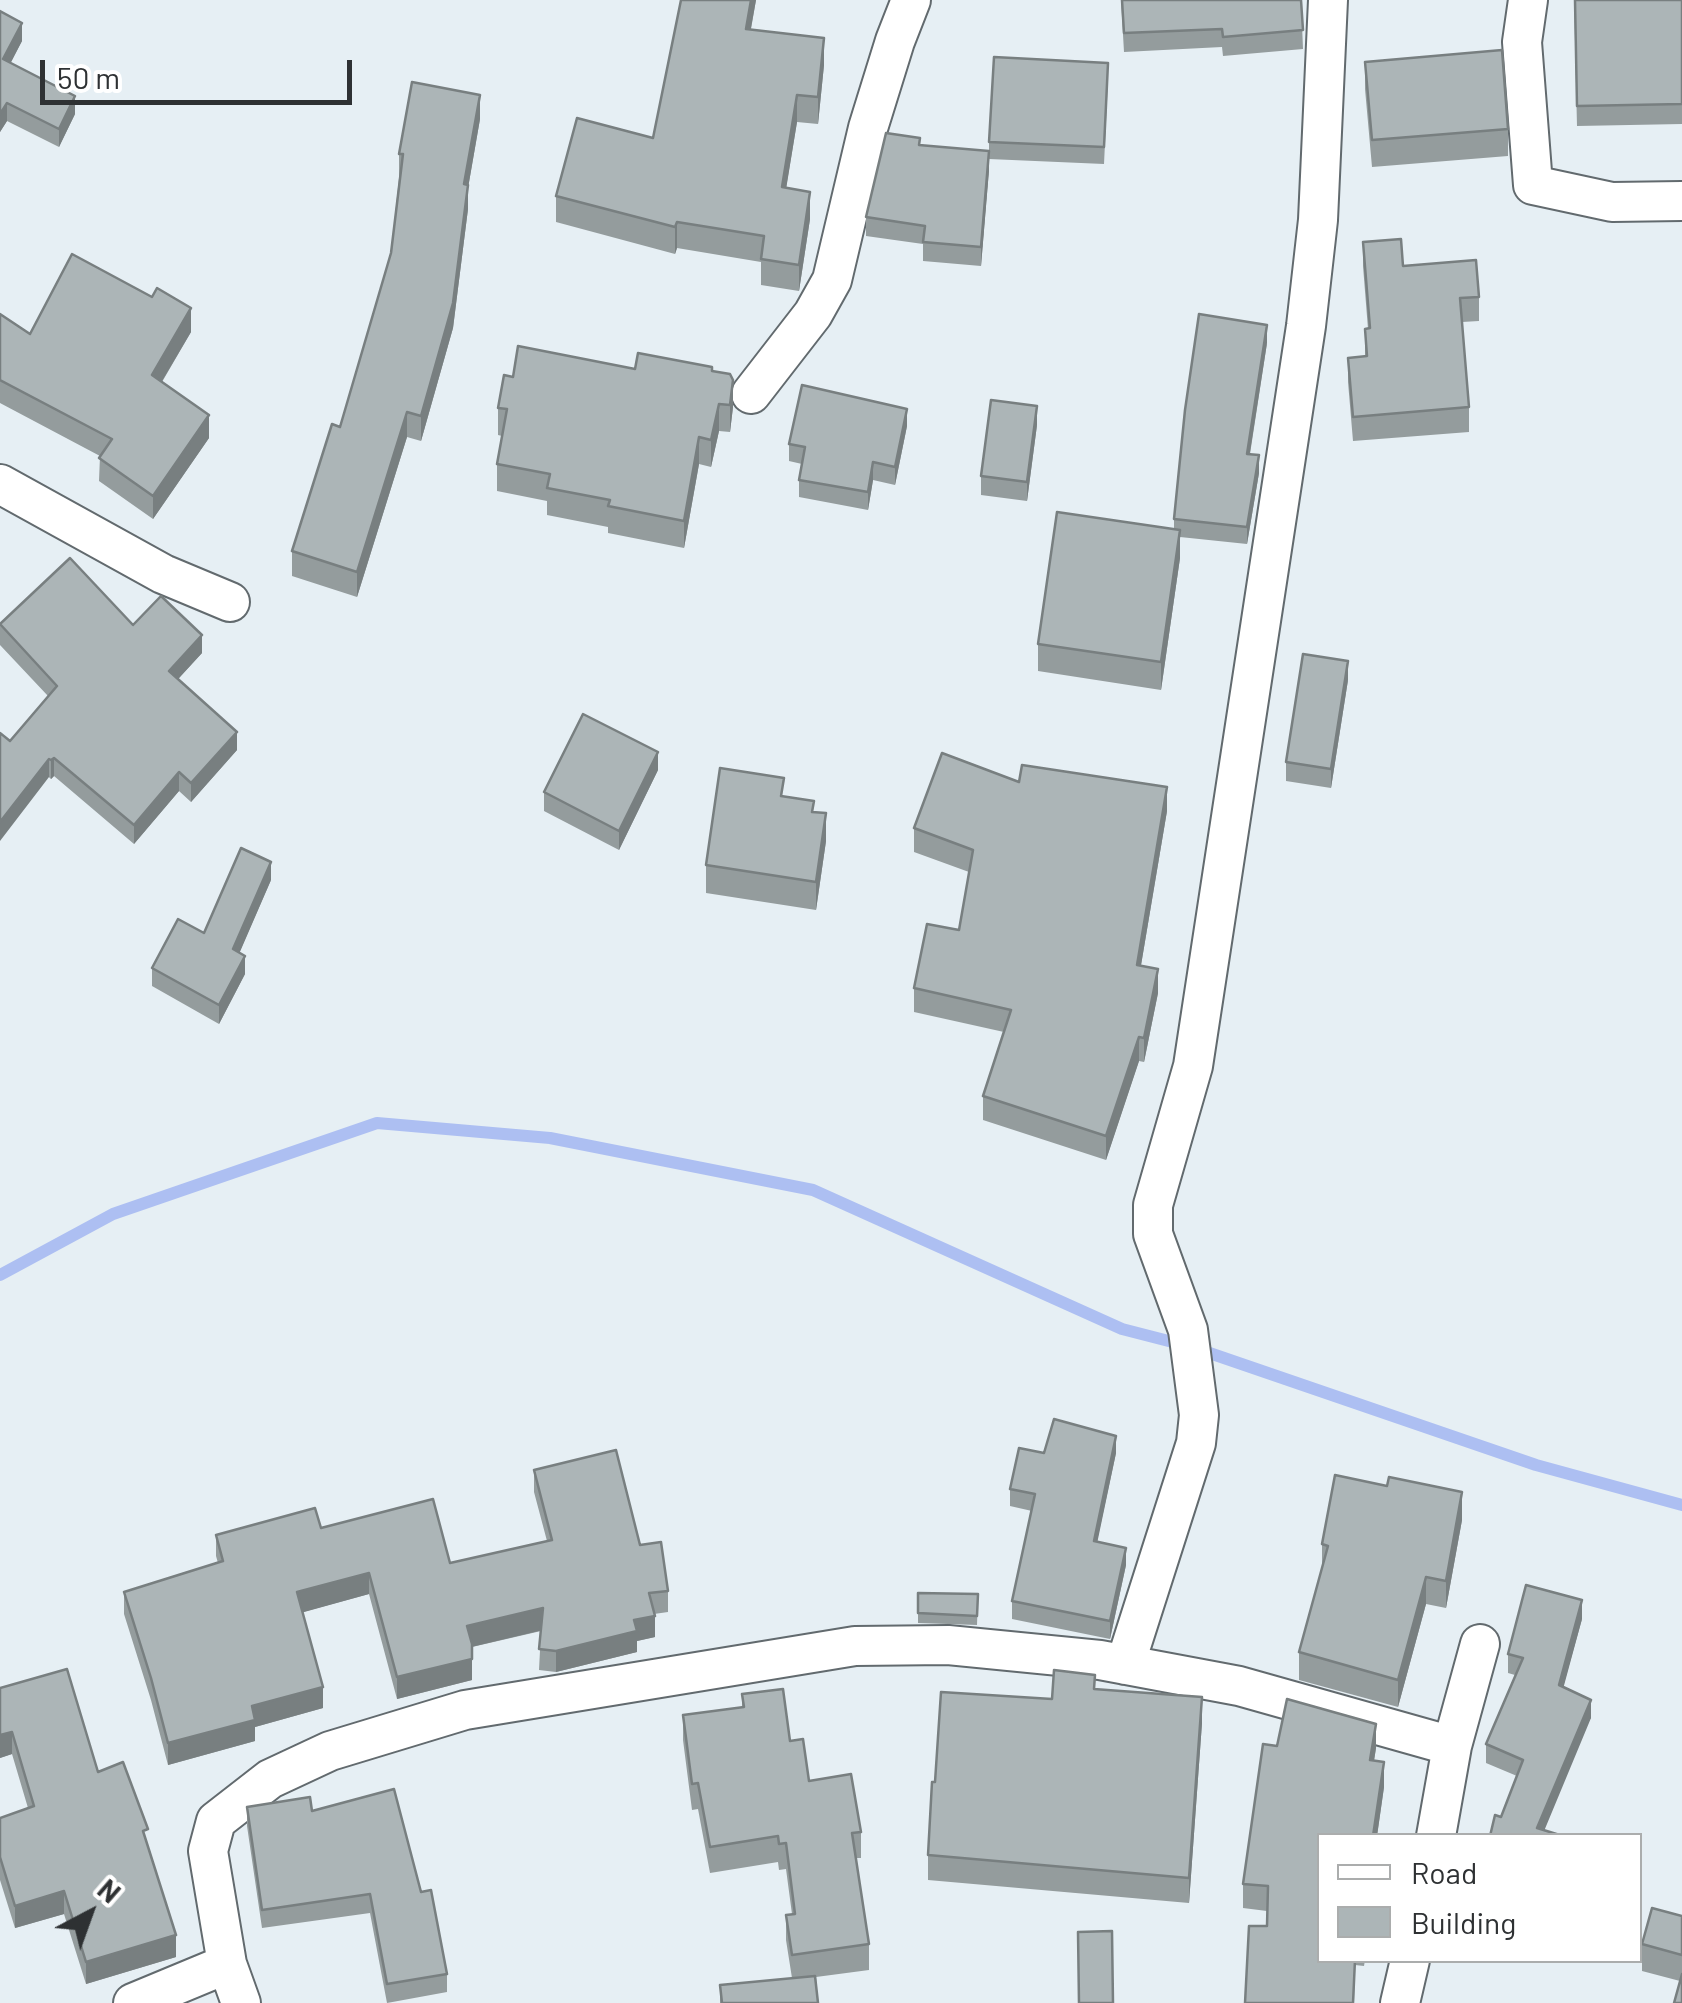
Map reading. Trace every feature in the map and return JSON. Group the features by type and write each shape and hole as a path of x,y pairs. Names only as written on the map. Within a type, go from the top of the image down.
{"street":[{"path":"751,394 813,314 832,280 868,128 911,0"},
{"path":"1125,1664 1196,1443 1198,1415 1188,1330 1154,1234 1153,1205 1198,1040 1306,326 1318,220 1328,0"},
{"path":"1528,0 1522,42 1533,185 1612,202 1682,201"},
{"path":"0,484 163,574 230,602"},
{"path":"1437,1833 1452,1746 1480,1644"},
{"path":"240,2003 227,1964 208,1851 216,1821 270,1779 330,1751 466,1710 855,1646 948,1646 1100,1660 1239,1686 1452,1746"},
{"path":"1400,2003 1409,1963"},
{"path":"133,2003 227,1964"}],"building":[{"path":"681,0 751,0 746,29 824,38 818,97 797,95 782,187 810,192 799,265 761,259 764,236 677,222 675,227 556,196 577,118 653,138"},
{"path":"1122,0 1301,0 1303,30 1223,37 1222,29 1124,33"},
{"path":"1575,0 1682,0 1682,104 1577,106"},
{"path":"0,11 22,23 3,59 75,96 59,129 7,103 0,114"},
{"path":"1502,50 1508,129 1372,140 1365,62"},
{"path":"994,57 1108,63 1104,147 989,142"},
{"path":"412,82 480,95 464,184 468,185 453,303 421,416 407,412 357,572 292,551 332,424 340,427 391,253 403,154 399,154"},
{"path":"886,133 920,138 919,145 989,151 981,247 923,242 925,226 866,217"},
{"path":"1401,239 1403,266 1476,260 1479,297 1460,298 1469,407 1353,417 1348,358 1367,356 1365,329 1370,328 1363,242"},
{"path":"72,254 152,297 157,288 191,308 152,375 209,415 153,496 99,458 112,439 0,380 0,314 30,334"},
{"path":"1199,314 1267,325 1247,454 1259,455 1247,527 1174,519"},
{"path":"518,346 635,369 638,353 730,374 730,405 719,404 711,440 699,437 684,521 608,506 610,500 547,488 550,474 497,464 507,409 498,408 504,375 513,377"},
{"path":"802,385 907,409 895,467 873,462 868,492 799,480 805,447 789,444"},
{"path":"991,400 1037,406 1027,482 981,476"},
{"path":"1057,512 1180,530 1161,662 1038,644"},
{"path":"70,558 133,625 161,596 202,635 169,671 237,732 191,783 179,772 134,825 54,758 49,759 0,822 0,733 10,741 57,686 0,624"},
{"path":"1303,654 1348,661 1331,769 1286,762"},
{"path":"583,714 658,752 619,831 544,792"},
{"path":"942,753 1019,782 1022,765 1167,787 1137,965 1158,969 1144,1038 1139,1037 1106,1136 983,1096 1011,1010 914,988 927,924 959,930 973,850 914,828"},
{"path":"720,768 784,778 781,796 814,801 812,812 826,813 816,882 706,865"},
{"path":"241,848 271,862 233,949 245,956 219,1005 152,968 178,919 204,933"},
{"path":"1054,1419 1116,1436 1094,1541 1126,1548 1110,1621 1012,1601 1035,1494 1010,1489 1019,1448 1044,1453"},
{"path":"616,1450 640,1545 661,1542 668,1591 649,1593 655,1616 634,1620 637,1631 556,1651 539,1649 543,1608 467,1626 472,1659 397,1677 369,1573 297,1592 323,1687 252,1706 255,1720 168,1743 124,1592 223,1561 216,1535 315,1508 321,1528 433,1499 450,1563 552,1540 534,1470"},
{"path":"1335,1475 1387,1486 1389,1477 1462,1492 1446,1581 1426,1577 1398,1680 1299,1652 1328,1546 1322,1544"},
{"path":"1526,1585 1582,1600 1559,1685 1591,1700 1537,1828 1553,1833 1491,1833 1495,1815 1501,1817 1523,1760 1486,1744 1523,1658 1508,1654"},
{"path":"918,1593 978,1594 977,1616 918,1613"},
{"path":"67,1669 98,1772 123,1762 148,1829 143,1831 176,1935 86,1962 64,1891 15,1906 0,1857 0,1818 34,1806 12,1732 0,1735 0,1688"},
{"path":"1054,1670 1095,1675 1094,1689 1202,1697 1189,1878 928,1855 941,1692 1052,1699"},
{"path":"783,1689 790,1741 803,1739 809,1781 851,1774 861,1832 852,1833 869,1944 792,1955 786,1915 795,1914 786,1843 779,1844 778,1836 710,1847 698,1783 692,1784 683,1715 744,1707 742,1694"},
{"path":"1287,1699 1376,1724 1370,1760 1384,1762 1373,1833 1317,1833 1317,1963 1355,1963 1353,2003 1245,2003 1249,1926 1267,1926 1268,1886 1243,1884 1263,1744 1277,1746"},
{"path":"394,1789 421,1892 431,1890 447,1974 387,1984 370,1894 262,1910 247,1807 310,1797 312,1811"},
{"path":"1652,1908 1682,1916 1682,1955 1642,1944"},
{"path":"1112,1931 1113,2003 1079,2003 1078,1932"},
{"path":"1682,1974 1682,2003 1674,2003"},
{"path":"815,1976 818,2003 722,2003 720,1985"}],"waterway":[{"path":"0,1275 113,1214 377,1123 550,1138 813,1190 1122,1329 1192,1347 1536,1465 1682,1505"}]}
